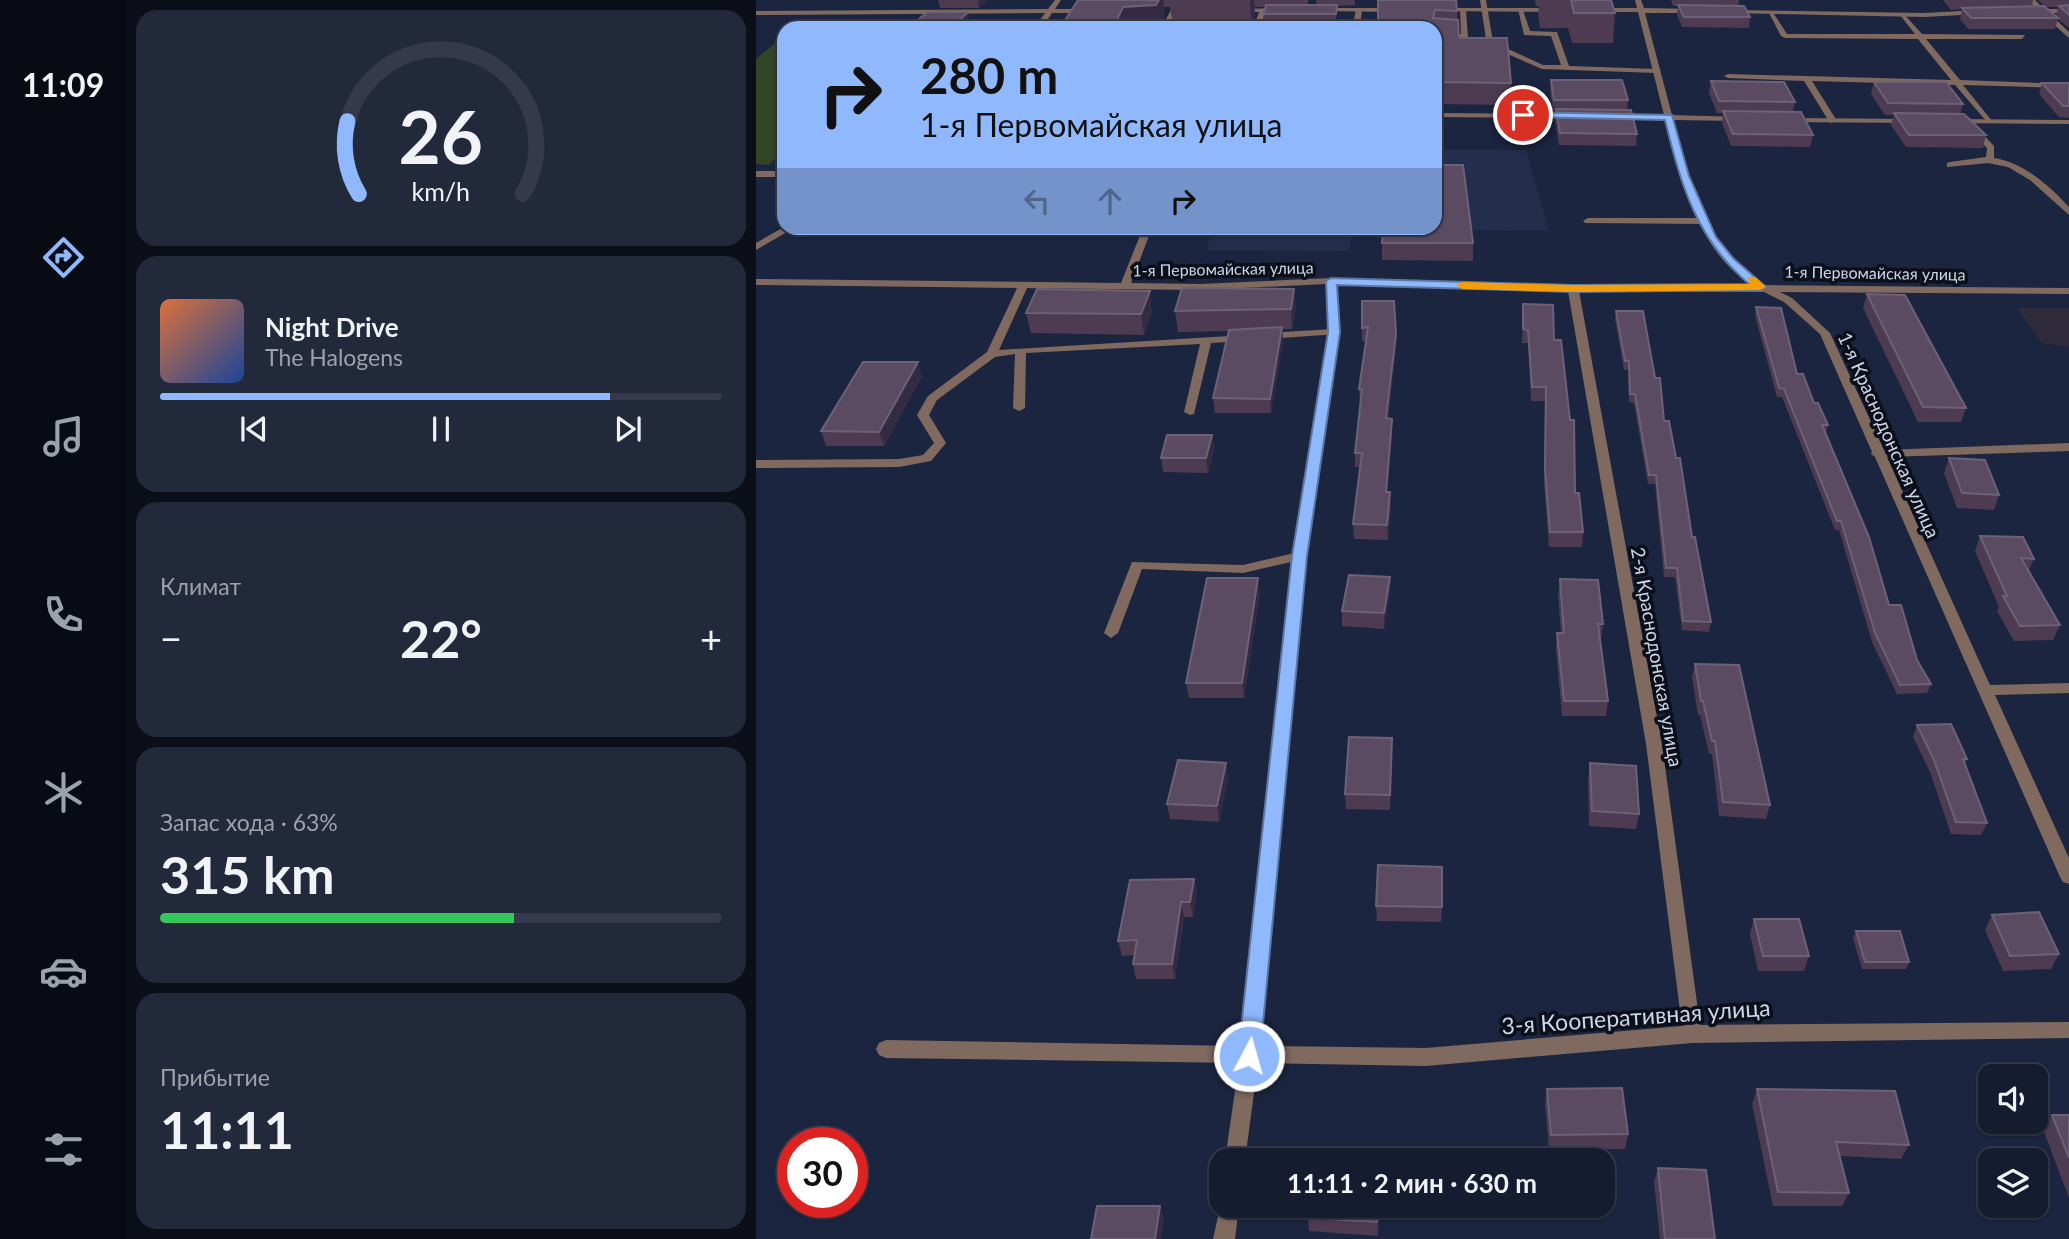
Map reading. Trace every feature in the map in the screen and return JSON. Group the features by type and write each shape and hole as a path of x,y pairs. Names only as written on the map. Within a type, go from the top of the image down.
{"street":[{"path":"1043,21 1058,0"},
{"path":"1313,0 1311,10 1411,10"},
{"path":"1442,36 1465,36 1470,0"},
{"path":"1483,0 1490,43 1542,67 1657,71"},
{"path":"2031,0 2069,36"},
{"path":"1587,10 1639,5 1706,12"},
{"name":"1-я Краснодонская улица","path":"1639,5 1684,176 1711,237 1729,261 1760,287 1788,300 1825,333 2069,877"},
{"path":"1259,21 1262,10"},
{"path":"1224,11 1299,10"},
{"path":"1357,21 1359,10"},
{"path":"1437,10 1560,10"},
{"path":"1520,10 1527,33 1555,34 1566,69"},
{"path":"756,13 1102,11"},
{"path":"1162,11 1186,11"},
{"path":"1168,21 1173,11"},
{"path":"2017,11 2069,11"},
{"path":"1720,12 1903,15 1992,12"},
{"path":"1772,13 1785,36 2022,37"},
{"path":"1903,15 1989,121"},
{"path":"1728,76 2069,86"},
{"path":"1806,77 1832,121"},
{"path":"1442,115 1590,116"},
{"path":"1603,116 1748,119"},
{"path":"1774,120 1925,121"},
{"path":"1938,121 2069,122"},
{"path":"1965,121 1991,148 1990,160"},
{"path":"1950,164 1990,160 2028,175 2052,193 2069,212"},
{"path":"756,174 777,174"},
{"path":"1588,221 1704,221"},
{"path":"756,247 777,235"},
{"path":"1124,287 1145,235"},
{"path":"1237,1148 1249,1056 1299,556 1334,332 1331,281"},
{"name":"1-я Первомайская улица","path":"756,282 1201,287 1331,281 1573,288 2069,290"},
{"path":"992,354 1023,286"},
{"name":"2-я Краснодонская улица","path":"1573,288 1654,744 1692,1034"},
{"path":"756,464 900,463 927,458 940,443 923,415 933,398 992,354 1021,349 1334,332"},
{"path":"1189,412 1206,340"},
{"path":"1019,408 1021,349"},
{"path":"1877,454 2069,447"},
{"path":"1111,633 1136,565 1243,569 1299,556"},
{"path":"1984,690 2069,688"},
{"name":"3-я Кооперативная улица","path":"886,1049 1426,1057 1692,1034 2069,1030"},
{"path":"1224,1239 1227,1218"}],"shaded area":[{"path":"1442,150 1526,150 1549,231 1442,230"},
{"path":"1210,235 1351,235 1349,251 1207,250"},
{"path":"2017,308 2069,308 2069,347 2042,343"}],"green space":[{"path":"777,42 777,157 769,165 756,164 756,59"}],"building":[{"path":"1078,0 1159,0 1156,5 1123,7 1116,21 1064,21"},
{"path":"1378,0 1456,0 1457,11 1435,10 1433,18 1458,20 1459,38 1507,38 1511,83 1442,82 1442,21 1378,21"},
{"path":"1571,0 1611,0 1615,13 1574,13"},
{"path":"1266,5 1337,5 1336,14 1264,14"},
{"path":"1678,5 1744,6 1750,17 1684,17"},
{"path":"2069,5 2069,15 2059,6"},
{"path":"2044,6 2058,18 1971,18 1962,8"},
{"path":"927,12 968,12 958,21 917,21"},
{"path":"1551,80 1622,80 1628,100 1554,100"},
{"path":"1711,81 1784,82 1795,102 1719,101"},
{"path":"1874,82 1946,82 1963,104 1888,103"},
{"path":"2042,83 2069,83 2069,106 2063,106"},
{"path":"1556,109 1631,110 1637,134 1560,133"},
{"path":"1723,111 1801,112 1813,135 1733,134"},
{"path":"1894,113 1964,114 1986,135 1909,135"},
{"path":"1442,165 1463,165 1473,243 1382,243 1383,235 1442,235"},
{"path":"1182,288 1294,289 1291,309 1175,311"},
{"path":"1037,289 1150,291 1141,314 1026,313"},
{"path":"1867,294 1905,295 1966,408 1923,407"},
{"path":"1362,301 1394,301 1396,334 1386,418 1392,419 1386,492 1390,492 1387,525 1353,524 1362,453 1355,453 1362,389 1359,389 1368,327 1362,328"},
{"path":"1523,304 1553,305 1554,340 1561,340 1570,420 1574,420 1575,493 1579,493 1583,532 1550,532 1545,469 1546,387 1532,387 1528,330 1523,329"},
{"path":"1756,307 1781,308 1797,374 1803,374 1814,403 1818,403 1828,425 1822,425 1869,537 1889,605 1901,605 1917,660 1931,684 1900,685 1875,633 1841,521 1837,521 1784,389 1779,388"},
{"path":"1616,311 1643,311 1655,378 1660,378 1664,421 1669,421 1676,458 1680,458 1692,537 1695,537 1711,622 1683,621 1677,568 1666,568 1656,475 1649,475 1635,394 1630,394 1629,361 1625,361"},
{"path":"1282,327 1270,399 1213,398 1229,330"},
{"path":"863,362 918,362 879,432 821,431"},
{"path":"1167,435 1212,435 1206,458 1161,458"},
{"path":"1949,458 1985,460 1999,495 1962,493"},
{"path":"1980,536 2023,537 2034,559 2021,558 2060,625 2020,626 2003,596 2007,596"},
{"path":"1349,575 1390,577 1384,613 1342,611"},
{"path":"1207,578 1258,578 1242,683 1186,683"},
{"path":"1560,579 1598,580 1603,624 1598,624 1608,701 1564,701 1557,633 1564,633"},
{"path":"1695,664 1739,665 1770,805 1723,802 1715,741 1712,741 1701,701"},
{"path":"1951,724 1967,759 1963,759 1987,823 1956,822 1934,760 1917,725"},
{"path":"1349,737 1392,738 1390,795 1345,794"},
{"path":"1178,760 1226,763 1217,806 1167,804"},
{"path":"1590,763 1636,766 1639,814 1592,811"},
{"path":"1378,865 1442,867 1442,907 1376,906"},
{"path":"1194,879 1190,902 1181,902 1172,964 1133,964 1137,940 1118,941 1130,880"},
{"path":"2039,912 2059,954 2010,956 1992,915"},
{"path":"1754,919 1799,919 1809,956 1763,956"},
{"path":"1856,931 1900,931 1909,962 1865,962"},
{"path":"1622,1088 1628,1134 1551,1135 1547,1089"},
{"path":"1757,1089 1895,1091 1909,1145 1836,1142 1849,1193 1778,1192"},
{"path":"2052,1115 2069,1115 2069,1158"},
{"path":"1658,1168 1706,1170 1715,1239 1665,1239"},
{"path":"1097,1206 1160,1206 1155,1239 1091,1239"},
{"path":"1308,1218 1378,1218 1377,1222"}],"slow traffic":[{"path":"1462,285 1573,288 1760,287 1751,279"}],"route":[{"path":"1249,1056 1299,556 1334,332 1331,281 1573,288 1760,287 1729,261 1711,237 1684,176 1669,117 1523,115"}]}
